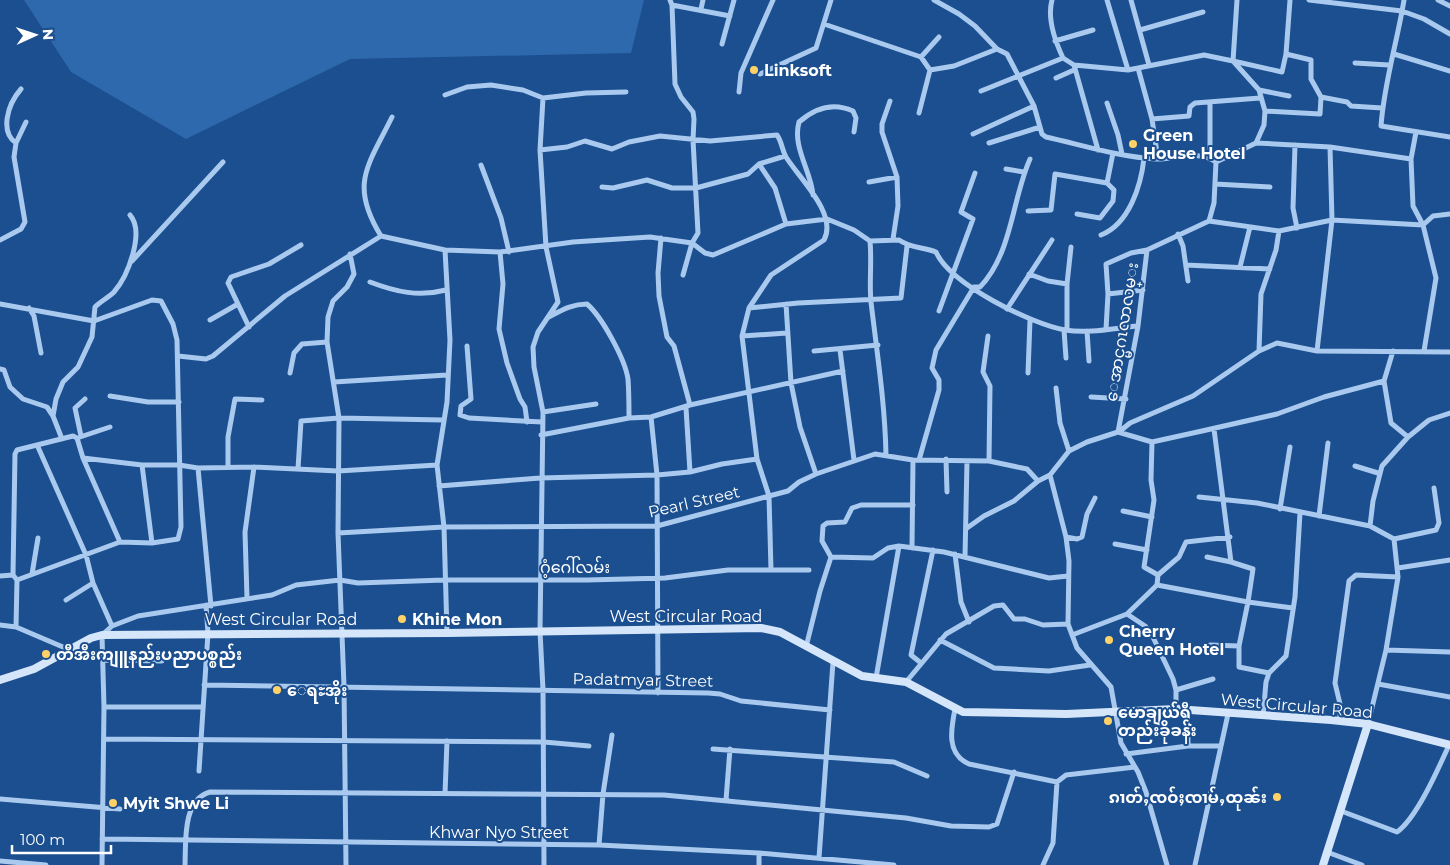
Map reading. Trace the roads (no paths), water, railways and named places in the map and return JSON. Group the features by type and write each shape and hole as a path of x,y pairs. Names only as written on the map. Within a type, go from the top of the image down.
{"street":[{"path":"701,10 703,0"},
{"path":"722,44 734,0"},
{"path":"739,92 741,73 773,0"},
{"path":"760,74 816,48 831,0"},
{"path":"934,0 959,14 975,26 997,49 1007,54 1034,106 1042,134 1098,150 1144,158 1158,160 1210,157 1216,162"},
{"path":"1052,0 1050,9 1055,41 1062,58 1074,67 1128,70 1204,55 1282,72 1286,54 1290,0"},
{"path":"1107,0 1128,70"},
{"path":"1131,0 1149,65"},
{"path":"1237,0 1233,61 1259,90 1264,112 1264,125 1256,143"},
{"path":"1309,0 1402,11 1424,19 1450,34"},
{"path":"1404,0 1394,54 1389,65 1382,108 1382,126 1450,137"},
{"path":"1438,0 1450,6"},
{"path":"684,274 692,243 698,233 693,112 681,97 675,84 671,2 730,16"},
{"path":"1140,30 1203,12"},
{"path":"824,24 921,57 930,70"},
{"path":"1055,41 1093,30"},
{"path":"921,57 939,38"},
{"path":"930,70 954,66 997,49"},
{"path":"1264,112 1320,114 1321,96 1310,79 1312,60 1286,54"},
{"path":"1394,54 1450,71"},
{"path":"981,91 1062,58"},
{"path":"1355,62 1389,65"},
{"path":"1056,78 1074,67"},
{"path":"1074,67 1098,150"},
{"path":"1138,68 1152,119 1158,160"},
{"path":"918,113 930,70"},
{"path":"445,95 467,87 491,85 523,90 543,98 586,93 626,92"},
{"path":"16,143 5,140 1,135 0,126 6,105 21,89"},
{"path":"1259,90 1289,96"},
{"path":"1321,96 1347,102 1351,106 1382,108"},
{"path":"543,98 540,150 546,247 558,302 538,332 533,347 534,367 543,412 540,478 540,631 544,690 544,865"},
{"path":"1152,119 1189,116 1190,107 1194,104 1260,98"},
{"path":"890,101 882,124 882,132 897,177 898,206 893,239"},
{"path":"1210,102 1210,157"},
{"path":"1107,103 1118,134 1122,154"},
{"path":"814,196 796,132 799,122 816,110 830,106 846,108 853,111 856,118 854,132"},
{"path":"973,134 1034,106"},
{"path":"381,236 370,218 364,202 364,178 392,117"},
{"path":"0,240 21,229 25,222 24,208 15,170 16,143 26,122"},
{"path":"989,142 1040,127"},
{"path":"1416,132 1412,159 1413,206 1423,225 1436,278 1424,351"},
{"path":"540,150 567,147 585,141 612,149 628,142 660,136 693,140 730,140 777,135 785,156 814,196 827,219 827,233 824,240 770,275 748,308 742,336 757,459 769,496 771,570"},
{"path":"1216,162 1256,143 1330,147 1412,159"},
{"path":"1295,145 1293,208 1297,228"},
{"path":"1317,350 1332,220 1330,147"},
{"path":"1107,183 1113,153"},
{"path":"602,187 613,188 648,180 672,188 696,188 748,174 759,164 785,156"},
{"path":"1101,236 1117,226 1130,206 1142,174 1144,158"},
{"path":"974,287 980,287 986,281 1000,255 1024,172 1030,159"},
{"path":"128,266 223,162"},
{"path":"1216,162 1214,203 1209,220 1279,231 1332,220 1423,225 1432,216 1450,214"},
{"path":"759,164 775,188 786,224"},
{"path":"481,165 501,218 509,252"},
{"path":"1006,169 1024,172"},
{"path":"939,310 973,220 961,212 975,174"},
{"path":"1028,211 1051,210 1053,176 1055,174 1107,183 1114,190 1115,196 1103,215 1094,217 1077,214"},
{"path":"869,182 897,177"},
{"path":"1215,184 1270,187"},
{"path":"53,416 56,399 63,382 85,355 92,337 96,307 115,290 128,266 138,230 136,222 130,215"},
{"path":"178,356 210,358 285,296 381,236 445,250 500,252 583,241 661,238 692,243 705,253 713,255 786,224 827,219 854,230 870,241 893,239 899,240 907,246 926,248 936,252 940,262 952,274 1007,309 1030,320 1066,330 1087,331 1138,326"},
{"name":"ေအာင္မဂၤလာလမ္း","path":"1118,432 1126,398 1138,326 1147,250 1209,220"},
{"path":"1240,266 1250,227"},
{"path":"1259,351 1260,294 1270,269 1279,231"},
{"path":"1178,234 1188,281"},
{"path":"661,238 658,273 659,296 667,337 674,346 688,406 690,472"},
{"path":"1007,309 1052,240"},
{"path":"870,241 872,262 871,300 878,345 886,454"},
{"path":"249,327 228,282 231,277 269,264 301,245"},
{"path":"748,308 786,304 901,298 907,246"},
{"path":"1066,358 1067,284 1071,247"},
{"path":"445,250 450,340 447,402 437,465 444,527 447,633"},
{"path":"1106,329 1108,294 1106,264 1131,253 1147,250"},
{"path":"500,252 503,284 500,329 502,344 520,399 525,407 527,422"},
{"path":"346,865 344,686 338,533 339,418 327,342 328,317 333,302 348,287 354,274 350,254"},
{"path":"1186,265 1240,266 1270,269"},
{"path":"1029,274 1048,281 1067,284"},
{"path":"370,282 412,294 429,294 446,290"},
{"path":"919,460 939,390 939,380 932,368 936,350 974,287"},
{"path":"1108,294 1143,290"},
{"path":"0,304 94,321 152,300 161,301 173,324 178,356 181,535 178,538 152,543 120,542 17,580"},
{"path":"210,320 238,304"},
{"path":"549,318 569,306 578,304 587,304 598,316 612,339 627,377 629,418"},
{"path":"786,304 791,383 800,427 816,474"},
{"path":"29,308 34,316 42,353"},
{"path":"1028,373 1030,320"},
{"path":"1087,331 1089,361"},
{"path":"742,336 787,333"},
{"path":"988,336 983,372 990,386 989,461"},
{"path":"290,373 294,353 302,344 327,342"},
{"path":"967,528 984,516 1014,501 1038,481 1050,475 1069,451 1118,432 1130,423 1193,396 1259,351 1277,343 1317,350 1450,352"},
{"path":"814,351 878,345"},
{"path":"467,346 471,399 461,406 460,415 469,418 542,422"},
{"path":"840,350 854,460"},
{"path":"1392,351 1384,381 1391,423 1408,437"},
{"path":"0,368 4,370 10,388 24,399 47,407 53,416 62,439"},
{"path":"541,435 629,418 651,417 748,391 843,371"},
{"path":"334,382 447,375"},
{"path":"1118,432 1152,442 1277,414 1324,397 1384,381"},
{"path":"1056,388 1060,423 1069,451"},
{"path":"110,396 148,402 179,402"},
{"path":"1091,397 1126,398"},
{"path":"85,399 75,408 83,458 120,542"},
{"path":"228,467 228,437 235,399 262,400"},
{"path":"543,412 596,404"},
{"path":"1370,526 1378,474 1382,466 1408,437 1429,420 1450,413"},
{"path":"651,417 657,475 658,693"},
{"path":"298,469 301,421 339,418 443,420"},
{"path":"16,627 17,580 13,575 15,454 17,450 22,448 38,447 110,427"},
{"path":"1214,429 1232,562"},
{"path":"1152,442 1152,517 1144,567 1158,576"},
{"path":"1319,516 1328,443"},
{"path":"38,447 86,554 93,583 112,626 102,635 104,708 102,865"},
{"path":"1280,509 1290,447"},
{"name":"Pearl Street","path":"338,533 444,527 540,525 657,526 788,491 799,482 816,474 875,454 886,454 913,460 989,461 1027,469 1038,481"},
{"path":"83,458 142,465 179,465 198,468 254,466 338,471 437,465"},
{"path":"440,486 540,478 657,475 690,472 722,464 757,459"},
{"path":"912,548 913,460"},
{"path":"946,460 947,492"},
{"path":"966,461 966,557"},
{"path":"142,465 152,543"},
{"path":"247,598 245,532 254,466"},
{"path":"1355,466 1378,474"},
{"path":"198,468 209,606 199,771"},
{"path":"1050,475 1066,537 1068,624 1076,648 1111,687 1121,743 1146,792 1167,865"},
{"path":"1199,497 1258,503 1370,526 1394,540 1436,530 1439,523 1434,488"},
{"path":"1066,537 1077,539 1082,537 1087,514 1094,498"},
{"path":"806,647 831,557 821,536 823,526 827,523 845,522 852,508 861,505 913,505"},
{"path":"1123,511 1152,517"},
{"path":"1263,717 1266,682 1269,672 1286,656 1293,608 1300,513"},
{"path":"1157,585 1158,576 1179,557 1186,542 1230,537"},
{"path":"32,574 38,538"},
{"path":"1323,865 1368,724 1386,650 1398,577 1394,540"},
{"path":"1115,544 1147,550"},
{"path":"831,557 872,558 888,548 899,546 955,554 1049,578 1068,576"},
{"path":"876,678 899,546"},
{"path":"921,663 911,655 934,550"},
{"path":"955,554 961,602 969,622"},
{"path":"1206,557 1232,562 1253,569 1239,646 1239,667 1269,672"},
{"path":"1398,568 1450,560"},
{"name":"ဂံ့ဂေါ်လမ်း","path":"112,626 138,616 272,595 301,584 340,580 358,583 444,580 658,579 728,570 809,570"},
{"path":"0,576 13,575"},
{"path":"1340,721 1340,704 1335,683 1349,581 1356,575 1398,577"},
{"path":"66,600 93,583"},
{"path":"1072,635 1127,614 1146,593 1157,585 1248,602 1293,608"},
{"path":"906,682 946,634 994,606 1004,605 1014,619 1025,619 1043,625 1068,624"},
{"path":"1127,614 1146,626 1151,633 1176,690 1176,709"},
{"path":"0,625 16,627 70,650"},
{"name":"West Circular Road","path":"0,680 34,669 91,638 102,635 447,633 761,628 780,632 862,676 906,682 962,712 1014,714 1176,709 1368,724 1450,745"},
{"path":"940,640 994,668 1049,671 1090,665"},
{"path":"1210,645 1239,646"},
{"path":"1386,650 1450,652"},
{"path":"103,660 162,661"},
{"path":"818,858 833,662"},
{"path":"1176,690 1213,679"},
{"path":"1378,684 1450,697"},
{"name":"Padatmyar Street","path":"204,685 708,693 741,701 830,710"},
{"path":"104,708 202,707"},
{"path":"955,709 950,734 956,752 962,761 992,770 1014,772 1057,782"},
{"path":"1188,711 1188,746"},
{"path":"1195,865 1228,714"},
{"path":"598,845 602,794 612,734"},
{"path":"104,738 544,742 589,746"},
{"path":"445,794 447,741"},
{"path":"1341,811 1397,832 1408,820 1435,778 1450,745"},
{"path":"1126,754 1188,746 1221,746"},
{"path":"713,749 894,762 927,776"},
{"path":"726,800 730,749"},
{"path":"1044,865 1053,843 1057,782 1066,775 1134,767"},
{"path":"185,865 186,842 192,808 207,792 664,795 823,809 906,818 951,826 989,828 997,824 1014,772"},
{"path":"0,799 120,809"},
{"name":"Khwar Nyo Street","path":"102,839 346,844 598,845 759,853 894,865"},
{"path":"1327,852 1362,865"},
{"path":"759,853 759,865"},
{"path":"0,861 46,865"}],"place":[{"name":"Linksoft","path":"754,70"},
{"name":"Green House Hotel","path":"1133,144"},
{"name":"Khine Mon","path":"402,619"},
{"name":"Cherry Queen Hotel","path":"1109,640"},
{"name":"တီအီးကျူနည်းပညာပစ္စည်း","path":"46,654"},
{"name":"ေရႊအိုး","path":"277,690"},
{"name":"မောချယ်ရီ တည်းခိုခန်း","path":"1108,721"},
{"name":"ၵၢတ်ႇၸဝ်ႈၸၢမ်ႇထုၼ်း","path":"1277,797"},
{"name":"Myit Shwe Li","path":"113,803"}]}
